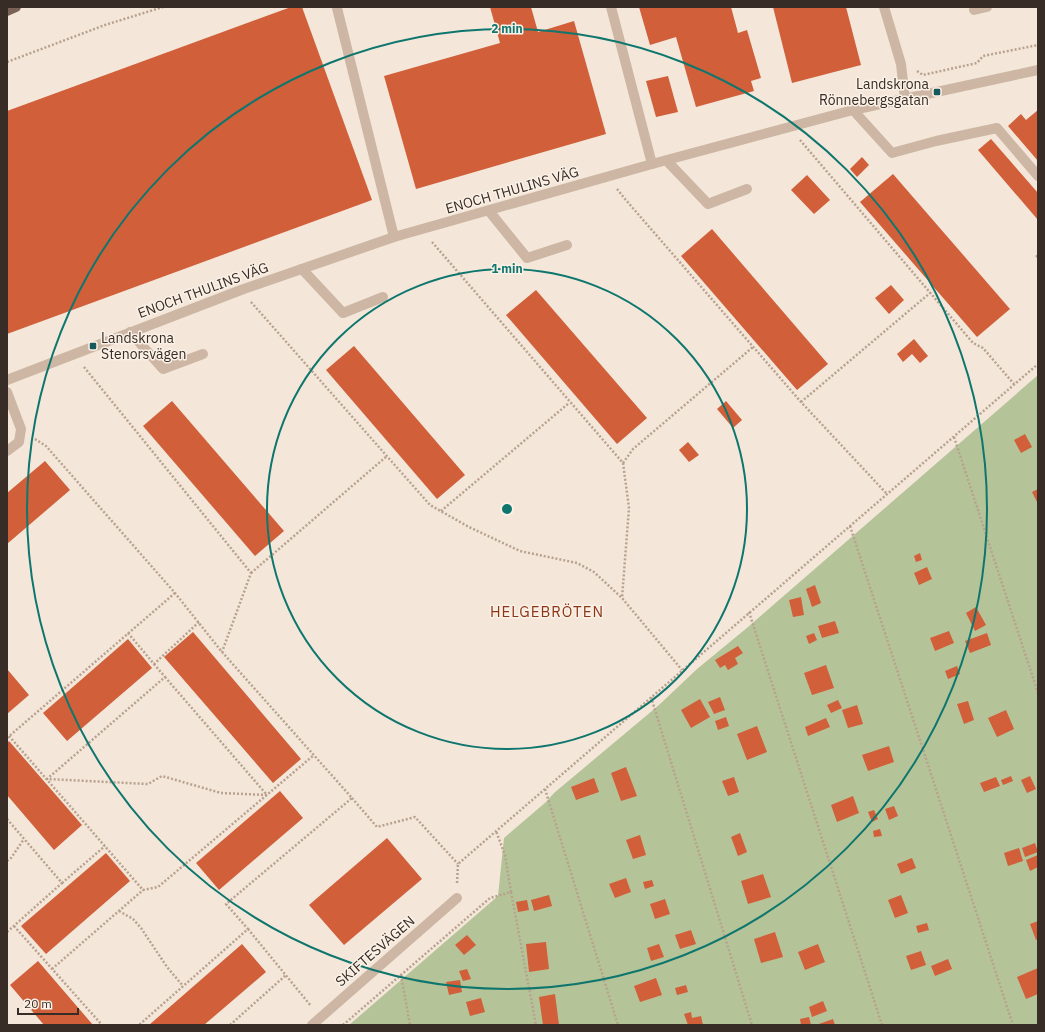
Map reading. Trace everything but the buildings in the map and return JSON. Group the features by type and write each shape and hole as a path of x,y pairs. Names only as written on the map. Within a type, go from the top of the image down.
{"main road":[{"path":"7,11 16,7"}],"street":[{"path":"611,7 652,164"},
{"path":"884,7 901,64 905,99"},
{"path":"974,10 987,7"},
{"path":"337,8 394,237"},
{"name":"ENOCH THULINS VÄG","path":"7,380 241,290 394,237 652,164 853,110 1038,70"},
{"path":"853,110 892,153 936,141 997,128 1038,176"},
{"path":"667,161 708,204 747,189"},
{"path":"489,211 527,258 567,245"},
{"path":"302,269 344,312 383,297"},
{"path":"130,332 163,369 203,354"},
{"path":"7,392 21,429 19,442 7,451"},
{"name":"SKIFTESVÄGEN","path":"312,1025 456,898"}],"path":[{"path":"7,62 105,25 163,7"},
{"path":"902,71 913,69 923,75 977,63 983,56 1038,45"},
{"path":"791,127 811,154 973,343 983,348 1014,384"},
{"path":"609,177 625,199 801,402 887,494"},
{"path":"422,230 441,255 623,463 629,508 622,598"},
{"path":"241,290 430,505 470,527 520,551 577,563 594,572 622,598 682,670"},
{"path":"801,402 930,293"},
{"path":"623,463 633,449 753,346"},
{"path":"73,354 250,573"},
{"path":"456,898 458,864 1038,364"},
{"path":"440,511 569,403"},
{"path":"21,429 46,446 175,593 222,652 377,827 415,817 458,864"},
{"path":"954,437 1038,693"},
{"path":"222,652 250,573 387,456"},
{"path":"850,526 1013,1025"},
{"path":"143,890 47,779 8,737 175,593"},
{"path":"749,612 882,1025"},
{"path":"154,664 199,622"},
{"path":"128,633 267,795"},
{"path":"47,779 165,677"},
{"path":"652,697 752,1025"},
{"path":"52,969 143,890 158,887 314,755"},
{"path":"47,779 148,784 162,776 221,793 267,795"},
{"path":"545,789 618,1025"},
{"path":"321,1017 226,904 352,798"},
{"path":"7,819 62,883"},
{"path":"496,831 505,855 536,1025"},
{"path":"7,861 11,858 24,839"},
{"path":"7,932 105,846"},
{"path":"343,1025 490,898 511,892"},
{"path":"119,911 133,920 141,928 170,971 183,986"},
{"path":"14,926 102,1025"},
{"path":"139,1025 248,929"},
{"path":"230,1025 286,975"},
{"path":"401,975 410,1025"}],"green space":[{"path":"1038,375 1038,1025 349,1025 498,896 504,838 546,802 554,793 659,705 697,669 748,627"}],"place":[{"name":"Landskrona Rönnebergsgatan","path":"937,92"},
{"name":"Landskrona Stenorsvägen","path":"93,346"}],"district":[{"name":"HELGEBRÖTEN","path":"547,611"}]}
